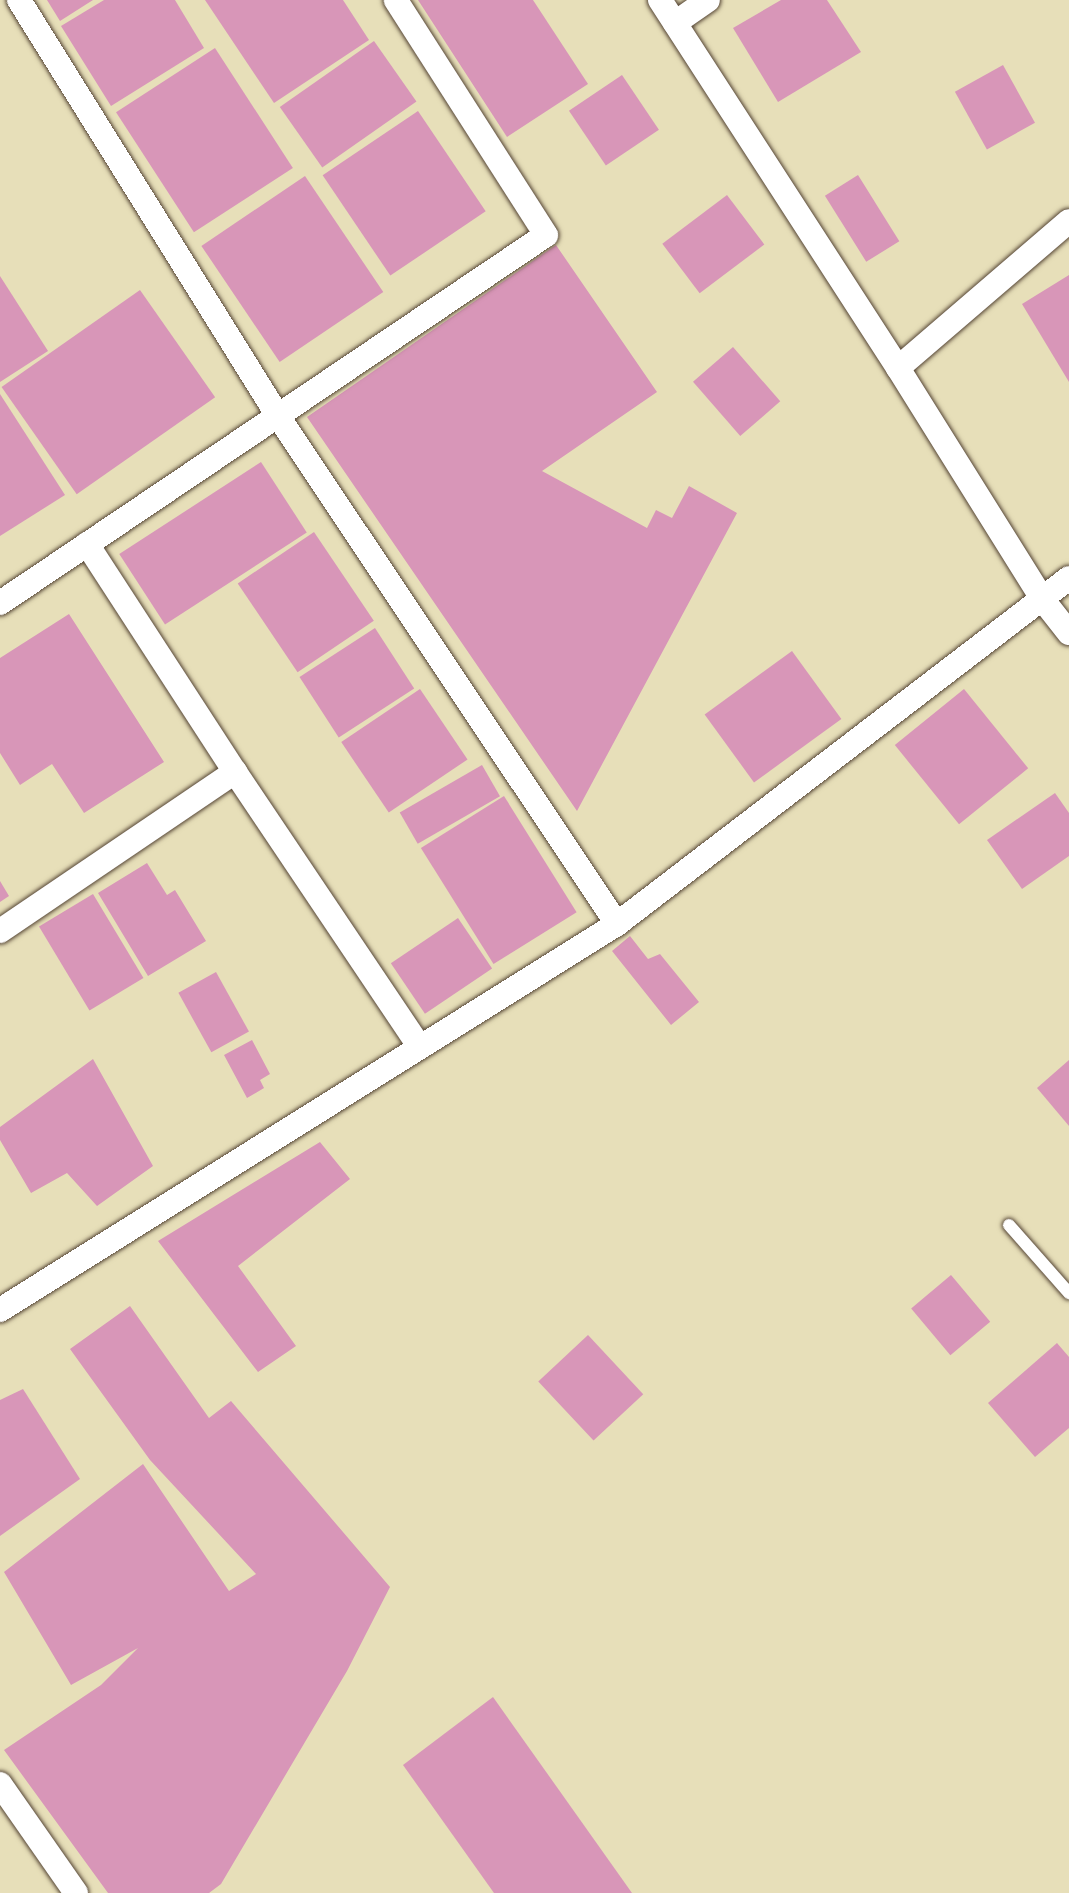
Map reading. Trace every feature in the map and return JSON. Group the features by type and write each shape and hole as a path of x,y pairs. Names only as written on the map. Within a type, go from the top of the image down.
{"street":[{"path":"19,0 278,416 617,924"},
{"path":"0,603 546,235 396,0"},
{"path":"660,0 898,368 1043,600 1069,633"},
{"path":"675,23 708,0"},
{"path":"898,368 1069,220"},
{"path":"87,544 235,772 420,1047"},
{"path":"3,1301 617,924 1069,578"},
{"path":"0,931 235,772"},
{"path":"0,1784 76,1893"}],"lane":[{"path":"1009,1225 1069,1293"}],"building":[{"path":"47,0 93,0 60,21"},
{"path":"104,0 175,0 204,48 111,106 61,26"},
{"path":"205,0 343,0 369,40 274,103"},
{"path":"418,0 533,0 588,84 507,137"},
{"path":"781,0 827,0 861,52 778,102 733,28"},
{"path":"374,41 416,102 322,168 280,107"},
{"path":"215,48 293,168 194,232 116,112"},
{"path":"1003,65 1035,123 987,149 955,92"},
{"path":"622,75 659,130 606,166 569,111"},
{"path":"418,111 486,211 390,276 323,175"},
{"path":"858,175 899,241 866,262 825,196"},
{"path":"305,176 383,292 280,362 201,246"},
{"path":"727,195 764,245 700,293 662,244"},
{"path":"556,245 657,392 542,471 647,528 656,510 672,518 689,486 737,513 577,811 307,417"},
{"path":"1069,275 1069,382 1022,304"},
{"path":"0,276 48,351 0,382"},
{"path":"140,290 215,397 77,494 2,387"},
{"path":"733,347 780,401 740,436 693,382"},
{"path":"0,394 65,495 0,536"},
{"path":"261,462 307,532 165,624 119,554"},
{"path":"314,532 374,621 298,672 238,583"},
{"path":"69,614 164,762 84,813 52,764 20,785 0,753 0,658"},
{"path":"375,628 414,688 339,737 300,677"},
{"path":"792,651 841,719 754,782 705,714"},
{"path":"420,689 468,759 389,813 341,742"},
{"path":"964,689 1028,768 959,824 895,745"},
{"path":"482,765 500,796 418,844 400,812"},
{"path":"1055,793 1069,813 1069,856 1022,889 987,840"},
{"path":"504,796 577,912 493,964 421,848"},
{"path":"147,863 167,895 175,890 206,941 148,976 98,893"},
{"path":"0,881 9,896 0,902"},
{"path":"93,894 143,978 89,1010 39,926"},
{"path":"458,918 492,969 425,1014 391,963"},
{"path":"630,936 648,959 660,954 699,1002 671,1025 612,951"},
{"path":"216,972 249,1031 211,1052 178,993"},
{"path":"252,1040 270,1074 260,1080 264,1088 247,1098 224,1055"},
{"path":"93,1059 153,1166 97,1206 67,1173 31,1193 0,1140 0,1127"},
{"path":"1069,1060 1069,1126 1037,1088"},
{"path":"320,1142 350,1179 238,1266 296,1346 258,1372 158,1241"},
{"path":"951,1275 990,1322 950,1355 911,1308"},
{"path":"130,1306 209,1418 231,1401 390,1587 347,1671 221,1884 209,1893 108,1893 4,1750 101,1685 138,1648 71,1685 4,1572 143,1464 229,1591 256,1574 150,1460 70,1349"},
{"path":"588,1335 643,1394 594,1441 538,1381"},
{"path":"1057,1343 1069,1357 1069,1428 1035,1457 988,1403"},
{"path":"23,1389 80,1479 0,1536 0,1400"},
{"path":"493,1697 632,1893 494,1893 403,1765"}]}
